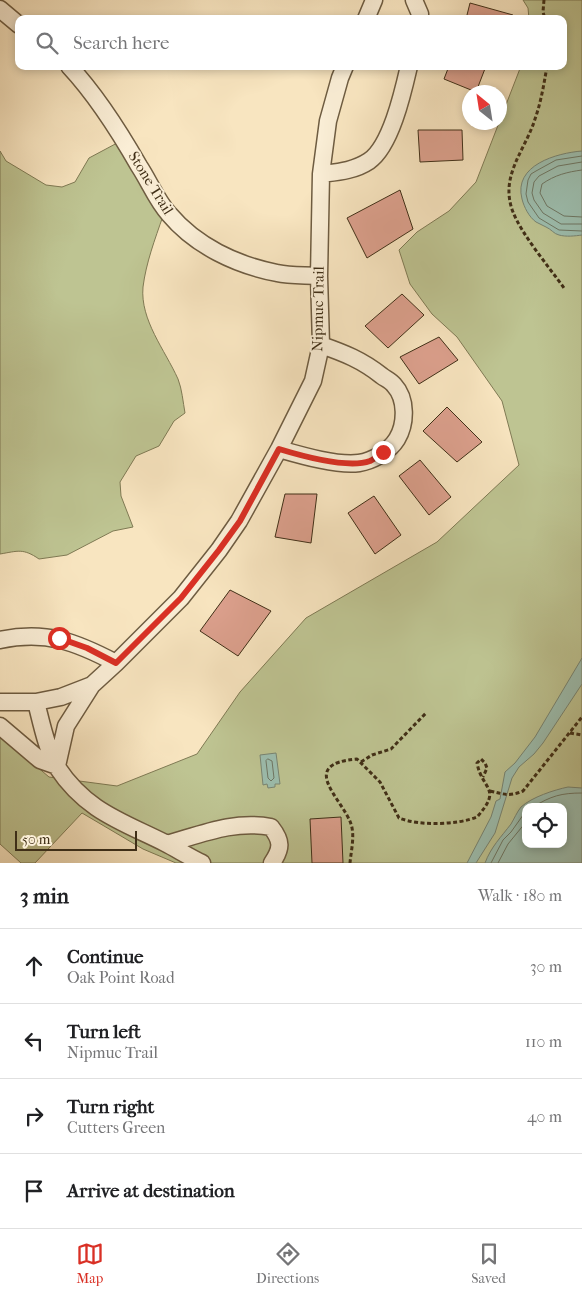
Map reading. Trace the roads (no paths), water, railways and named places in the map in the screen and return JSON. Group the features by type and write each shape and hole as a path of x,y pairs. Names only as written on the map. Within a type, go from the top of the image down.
{"street":[{"path":"368,15 374,0"},
{"path":"414,0 420,15"},
{"path":"0,9 15,21"},
{"name":"Stone Trail","path":"73,70 87,85 128,147 167,213 181,228 232,261 278,273 319,276"},
{"name":"Nipmuc Trail","path":"0,702 36,702 61,697 92,685 181,598 240,521 313,382 321,345 319,276 320,174 328,121 343,70"},
{"path":"320,174 357,168 370,160 377,152 387,138 408,70"},
{"path":"279,449 327,460 356,463 370,460 383,452 396,440 402,424 404,404 395,385 355,357 321,345"},
{"path":"0,640 34,637 59,638 87,648 116,663"},
{"path":"57,766 66,726 92,685"},
{"path":"36,702 57,766 81,796 118,822 167,844 184,855 202,863"},
{"path":"0,726 40,760 57,766"},
{"path":"167,844 231,826 253,824 271,827 278,837 280,852 272,863"}],"water":[{"path":"582,151 582,235 559,235 536,222 527,212 522,199 521,187 524,177 530,169 539,163 550,158"},
{"path":"582,658 582,684 543,743 519,767 512,778 495,833 476,863 467,863 491,817 496,801 500,799 505,772 515,763 535,737"},
{"path":"276,753 280,784 275,784 275,787 268,788 267,784 263,785 260,755"},
{"path":"568,787 582,788 582,863 485,863 493,847 522,806 522,848 567,848 567,803 526,803 550,792"}]}
